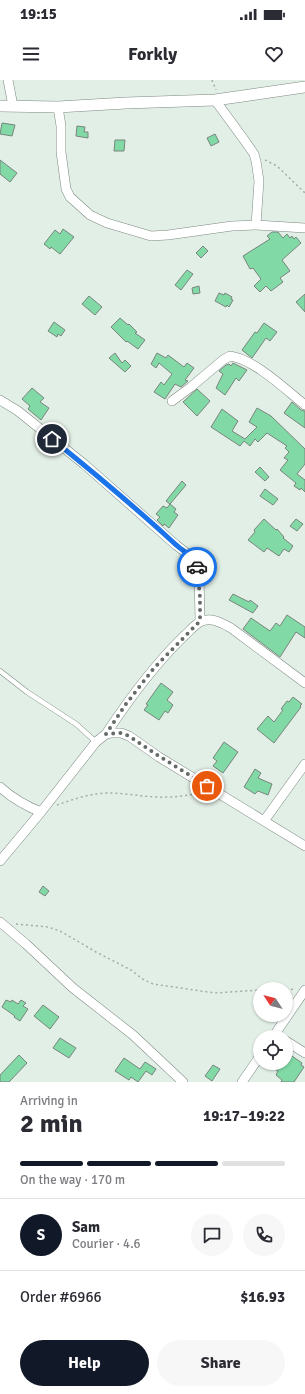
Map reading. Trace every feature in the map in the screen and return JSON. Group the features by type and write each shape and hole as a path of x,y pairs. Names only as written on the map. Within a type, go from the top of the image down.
{"street":[{"path":"8,80 13,106"},
{"path":"0,106 58,107 215,100 305,87"},
{"path":"215,100 254,154 259,181 256,225"},
{"path":"58,107 66,189 70,198 90,215 107,223 151,236 168,235 221,226 256,225 305,228"},
{"path":"172,401 230,356 242,358 265,373 305,405"},
{"path":"0,400 18,412 84,464 176,545 193,558 198,573 200,621"},
{"path":"0,861 43,810 96,742 106,734 126,704 154,668 200,621 211,619 221,622 305,683"},
{"path":"106,734 121,733 129,736 305,846"},
{"path":"264,821 305,764"},
{"path":"0,787 25,805 43,810"},
{"path":"0,922 73,988 133,1035 183,1082"},
{"path":"280,1030 305,990"},
{"path":"293,1045 305,1053"},
{"path":"242,1082 253,1066"}],"lane":[{"path":"0,671 27,692 76,724 96,742"}],"path":[{"path":"254,154 277,166 305,193"},
{"path":"43,810 74,799 100,794 112,793 168,797 216,791"},
{"path":"0,922 48,927 60,931 96,952 132,970 144,980 153,984 215,992 253,990"}],"building":[{"path":"2,123 15,125 12,136 0,134"},
{"path":"77,126 85,127 84,132 88,132 88,138 76,136"},
{"path":"215,134 219,142 211,146 207,138"},
{"path":"115,140 125,140 124,151 114,151"},
{"path":"0,160 17,173 10,182 0,174"},
{"path":"63,229 74,237 60,254 44,244 55,230 60,234"},
{"path":"272,232 278,232 283,238 287,234 290,238 292,236 294,239 296,237 301,243 282,260 290,271 280,278 283,282 271,291 266,286 260,292 254,286 261,279 253,268 250,269 243,256 270,239 267,236"},
{"path":"203,246 208,251 201,258 196,253"},
{"path":"187,270 193,274 181,290 175,285"},
{"path":"199,286 200,293 193,294 192,288"},
{"path":"219,293 224,295 225,293 232,297 231,299 233,300 229,307 215,301"},
{"path":"305,294 305,312 296,302"},
{"path":"89,296 102,307 95,315 82,304"},
{"path":"120,318 128,325 129,324 137,332 135,333 145,340 138,349 127,341 126,342 111,327"},
{"path":"54,322 65,330 61,336 58,334 57,337 48,331"},
{"path":"264,323 277,332 270,341 266,338 252,358 242,350 255,332 257,333"},
{"path":"115,353 122,363 125,360 131,366 125,372 109,358"},
{"path":"157,353 166,358 168,355 184,367 187,363 194,368 185,380 188,381 181,387 175,384 165,399 154,392 161,382 164,385 172,374 159,363 156,368 151,364"},
{"path":"233,363 247,370 239,381 236,378 225,395 216,388 223,374 219,371 226,365 229,364 231,366"},
{"path":"32,388 44,398 40,402 49,408 41,420 28,409 30,406 22,399"},
{"path":"197,389 210,401 197,416 183,402"},
{"path":"292,402 301,410 305,411 305,428 284,413"},
{"path":"257,408 271,416 305,449 305,464 297,474 305,480 305,492 301,488 300,490 294,486 296,483 280,470 288,460 284,458 289,452 285,448 287,446 267,433 258,442 255,439 250,446 244,441 240,446 211,427 222,409 238,421 232,431 245,439 257,427 249,422"},
{"path":"260,467 269,477 265,481 255,472"},
{"path":"182,481 186,485 170,504 166,501"},
{"path":"265,489 278,499 273,505 260,496"},
{"path":"170,504 176,509 174,512 178,515 169,528 164,524 163,526 157,520 160,517 156,514 163,506 167,508"},
{"path":"264,519 276,530 277,529 284,537 283,538 293,546 289,552 284,549 279,556 267,548 264,552 248,540 255,532 254,530"},
{"path":"296,519 303,524 297,531 290,526"},
{"path":"233,594 249,602 250,600 258,606 253,613 229,600"},
{"path":"287,615 305,627 305,638 296,632 280,657 243,629 251,618 270,631 276,623 280,626"},
{"path":"161,683 173,692 167,700 173,705 168,713 165,711 159,720 144,710 148,705 146,704"},
{"path":"293,697 302,704 300,706 301,707 274,743 257,729 268,716 274,722 283,710 281,709 287,701 289,702"},
{"path":"224,742 238,752 223,773 213,766 217,761 213,758"},
{"path":"255,769 261,773 258,778 272,784 268,795 258,791 255,794 244,787"},
{"path":"43,886 49,891 45,896 39,892"},
{"path":"6,1000 11,1002 12,1000 18,1004 21,1000 26,1003 23,1006 28,1009 20,1021 2,1007"},
{"path":"43,1005 59,1017 50,1029 34,1016"},
{"path":"60,1038 76,1048 69,1058 53,1048"},
{"path":"19,1055 27,1063 9,1082 0,1082 0,1075"},
{"path":"293,1057 302,1063 301,1065 304,1067 294,1082 281,1082 282,1080 276,1075 278,1071 276,1070 293,1070"},
{"path":"124,1058 140,1069 145,1062 156,1069 152,1075 146,1071 138,1082 131,1077 129,1080 115,1071"},
{"path":"213,1065 220,1069 212,1081 205,1076"}],"way so far":[{"path":"197,567 200,597 200,621 154,668 126,704 106,734 121,733 129,736 207,786"}],"route":[{"path":"52,439 84,464 176,545 193,558 197,567"}]}
